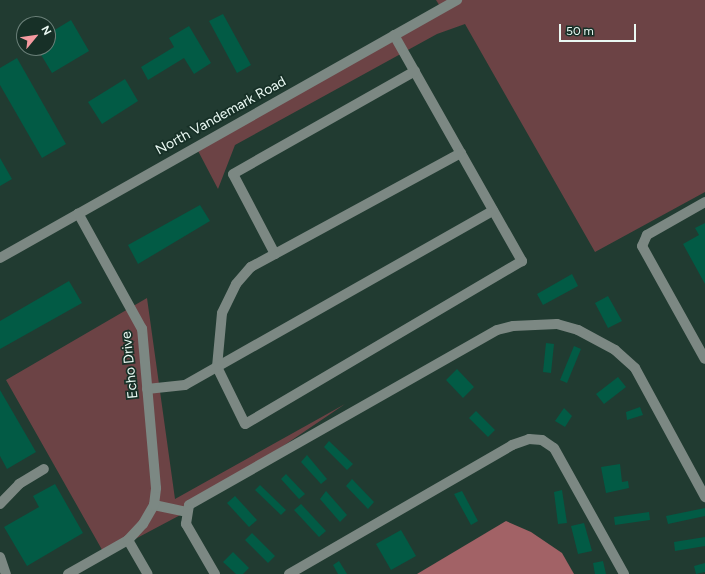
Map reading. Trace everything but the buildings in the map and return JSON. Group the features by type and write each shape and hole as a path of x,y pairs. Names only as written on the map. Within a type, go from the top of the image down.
{"street":[{"name":"North Vandemark Road","path":"0,258 456,0"},
{"path":"394,35 415,71 461,153 493,211 522,261 245,424 217,367 222,313 236,284 252,267 461,153"},
{"path":"275,254 232,174 415,71"},
{"path":"705,202 647,235 642,246 705,359"},
{"path":"147,389 185,385 493,211"},
{"name":"Echo Drive","path":"78,213 142,329 156,488 154,505"},
{"path":"215,574 186,524 186,512 189,504 497,330 534,324 557,324 578,330 615,350 635,368 705,497"},
{"path":"289,574 512,445 529,439 542,440 554,448 624,574"},
{"path":"0,504 19,484 44,469"},
{"path":"68,574 128,540 143,524 154,505 186,512"},
{"path":"128,540 148,574"},
{"path":"0,557 6,574"}],"shaded area":[{"path":"436,0 705,0 705,192 595,252 465,24 437,34 235,145 218,189 196,147 441,8"},
{"path":"147,298 175,499 345,404 186,512 105,555 6,380"},
{"path":"506,521 531,532 562,553 574,574 417,574"}]}
